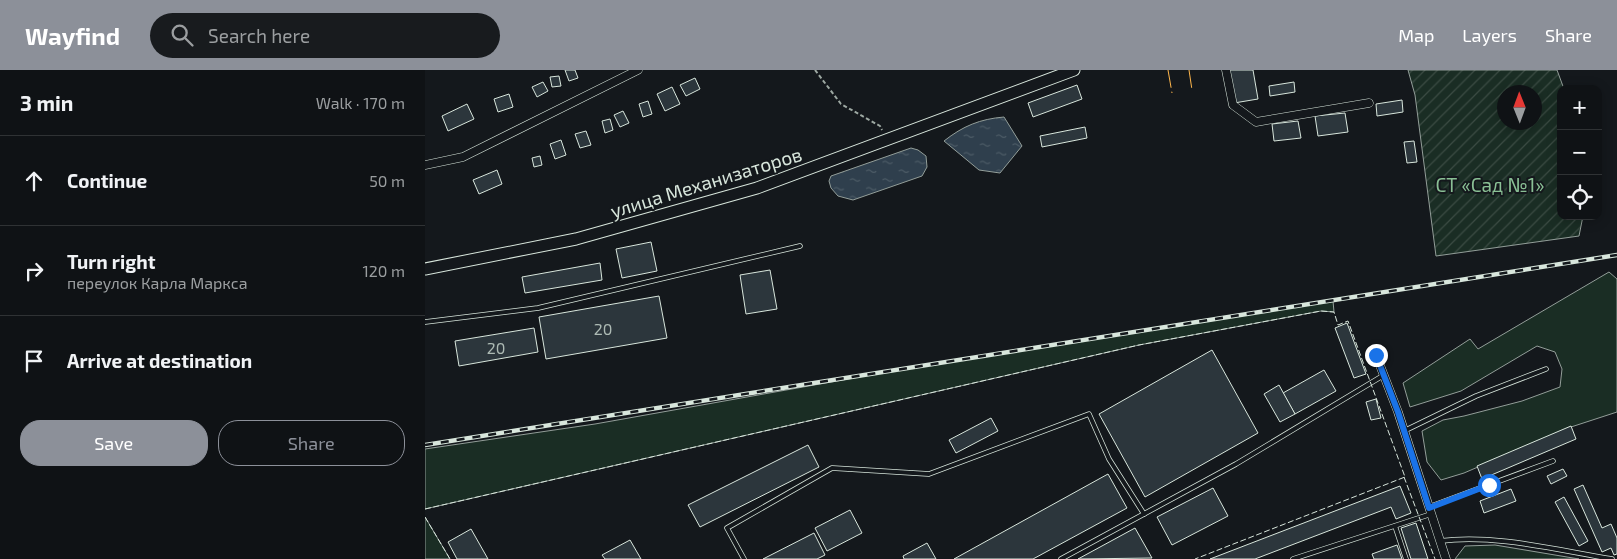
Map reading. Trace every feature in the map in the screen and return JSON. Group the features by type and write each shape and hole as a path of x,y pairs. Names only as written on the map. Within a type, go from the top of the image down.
{"street":[{"path":"425,165 463,157 639,70"},
{"name":"улица Механизаторов","path":"425,269 575,239 747,191 1074,70"},
{"path":"1226,70 1233,105 1255,122 1369,103"},
{"path":"1376,355 1404,431 1445,559"}],"lane":[{"path":"425,322 538,308 800,246"},
{"path":"1404,431 1475,396 1546,369"},
{"path":"1061,559 1236,464 1384,375"},
{"path":"745,559 727,528 832,468 929,474 1089,414 1109,459 1144,514"},
{"path":"1293,559 1395,526 1553,461"},
{"path":"1395,526 1406,559"},
{"path":"1440,541 1464,538 1497,541 1612,559"}],"path":[{"path":"815,70 841,104 880,126 888,140"}],"green space":[{"name":"СТ «Сад №1»","path":"1408,70 1557,70 1563,85 1557,85 1557,220 1582,220 1579,236 1436,256 1415,95"},
{"path":"1609,272 1617,279 1617,412 1571,427 1464,473 1441,480 1427,462 1422,431 1443,420 1522,401 1560,387 1562,369 1555,352 1537,346 1461,391 1410,407 1403,383 1470,339 1478,349"},
{"path":"1333,301 1334,312 1321,311 1139,345 425,509 425,449 595,424 910,368"},
{"path":"425,517 450,559 425,559"},
{"path":"1495,545 1579,559 1455,559 1465,546"}],"water":[{"path":"1004,117 1022,146 1000,173 979,170 944,141 972,124 987,119"},
{"path":"911,148 918,150 926,156 927,167 922,176 853,200 838,196 831,188 829,181 831,176"}],"building":[{"path":"565,70 575,70 578,78 569,81"},
{"path":"1229,70 1253,70 1258,99 1234,103"},
{"path":"559,76 561,86 552,87 550,77"},
{"path":"695,78 700,89 686,96 680,85"},
{"path":"543,82 548,91 537,97 532,87"},
{"path":"1294,82 1295,92 1270,96 1269,86"},
{"path":"1077,85 1082,99 1033,117 1028,103"},
{"path":"672,87 680,104 665,111 657,94"},
{"path":"509,94 513,107 498,112 494,99"},
{"path":"1402,100 1403,112 1377,116 1376,104"},
{"path":"648,101 652,114 643,117 639,104"},
{"path":"467,104 474,119 448,131 442,116"},
{"path":"623,111 629,123 620,127 614,115"},
{"path":"1345,113 1348,132 1318,136 1315,116"},
{"path":"610,119 613,130 605,133 602,121"},
{"path":"1298,121 1301,138 1274,141 1272,124"},
{"path":"1085,127 1087,138 1042,147 1040,136"},
{"path":"586,131 591,145 580,148 575,134"},
{"path":"561,140 566,155 555,159 550,144"},
{"path":"1414,141 1417,162 1407,163 1404,142"},
{"path":"540,156 542,165 534,167 532,158"},
{"path":"497,170 502,184 479,194 473,180"},
{"path":"651,242 657,271 622,278 616,249"},
{"path":"600,263 602,280 525,293 522,277"},
{"path":"770,270 777,309 746,314 740,275"},
{"path":"659,296 667,338 546,359 539,317"},
{"path":"1347,323 1366,374 1354,378 1335,328"},
{"path":"534,328 538,352 459,366 455,341"},
{"path":"1212,350 1258,433 1145,497 1099,414"},
{"path":"1324,370 1336,391 1295,414 1283,393"},
{"path":"1279,385 1295,414 1280,422 1264,394"},
{"path":"1376,399 1381,418 1371,420 1366,402"},
{"path":"991,418 998,431 956,453 949,440"},
{"path":"1571,426 1576,439 1482,479 1477,466"},
{"path":"808,445 819,467 700,527 688,505"},
{"path":"1563,469 1567,476 1551,484 1547,476"},
{"path":"1108,474 1127,508 1033,559 954,559"},
{"path":"1583,485 1602,528 1611,524 1617,538 1617,554 1614,555 1611,548 1602,552 1574,489"},
{"path":"1400,486 1411,513 1396,519 1391,507 1255,559 1210,559"},
{"path":"1213,488 1228,516 1172,545 1157,517"},
{"path":"1511,489 1516,501 1484,513 1480,501"},
{"path":"1564,497 1588,541 1579,546 1555,502"},
{"path":"850,510 862,533 827,551 815,528"},
{"path":"1416,523 1428,559 1411,559 1401,528"},
{"path":"1135,528 1152,558 1078,559"},
{"path":"471,529 488,559 457,559 448,542"},
{"path":"814,533 825,555 817,559 763,559"},
{"path":"630,540 641,559 605,559 602,555"},
{"path":"927,543 936,559 904,559 903,556"},
{"path":"1397,545 1402,559 1374,559 1372,554"}],"railway":[{"path":"425,445 1617,255"}],"fence":[{"path":"425,509 1139,345 1321,311 1334,312 1338,325 1348,321 1405,477 1195,559"},
{"path":"1404,477 1435,559"},
{"path":"425,517 450,559"}],"power":[{"path":"1168,70 1172,93"},
{"path":"1189,70 1192,90"}],"route":[{"path":"1376,355 1398,412 1429,508 1489,485"}]}
